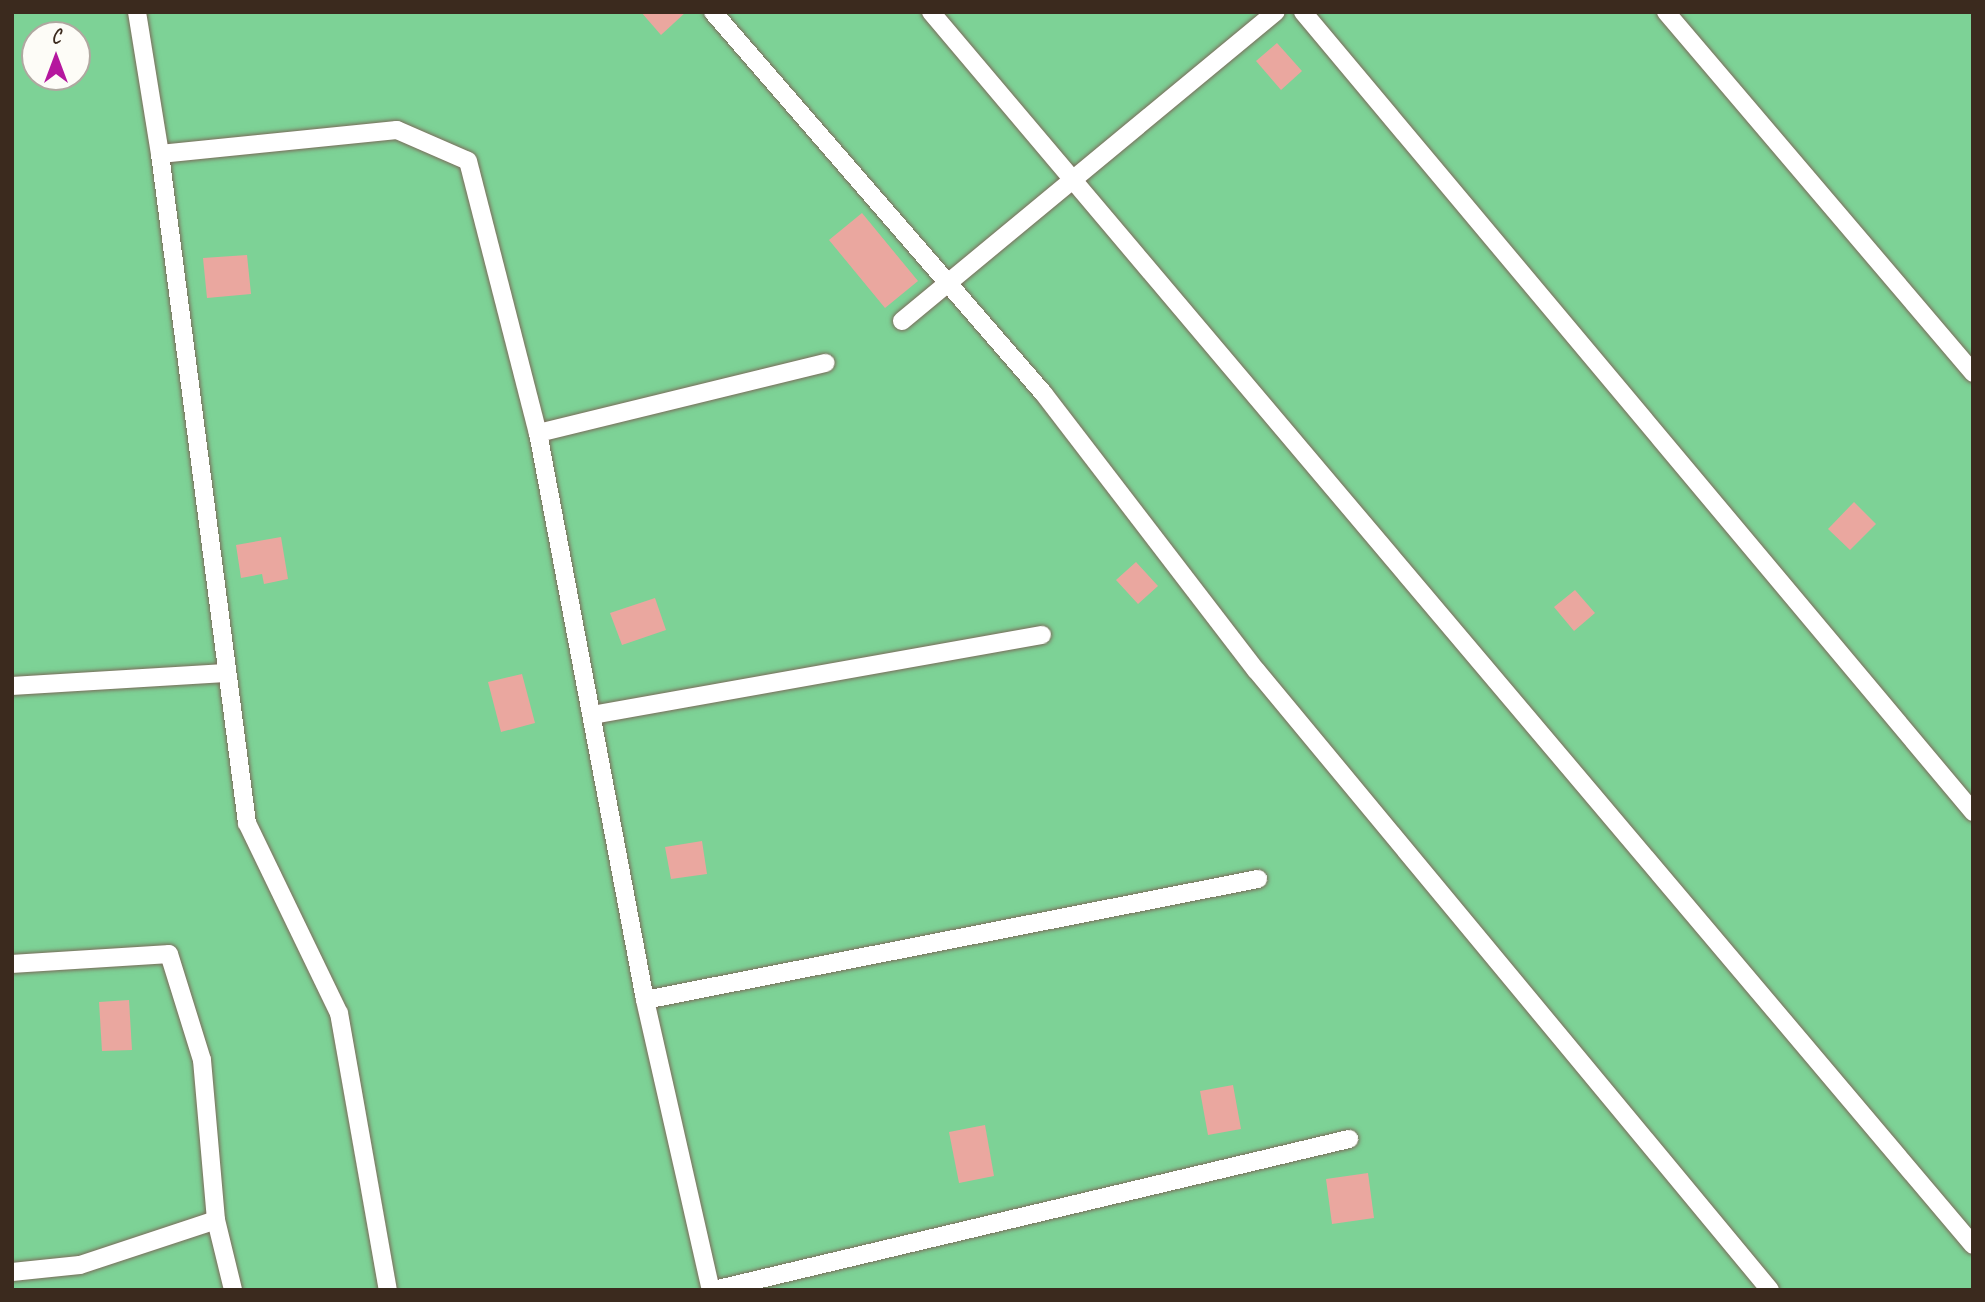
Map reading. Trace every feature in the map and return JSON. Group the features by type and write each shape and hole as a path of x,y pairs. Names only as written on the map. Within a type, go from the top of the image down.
{"lane":[{"path":"137,12 160,154 225,673 247,823 339,1013 388,1290"},
{"path":"713,12 1044,394 1256,670 1770,1290"},
{"path":"931,12 1973,1245"},
{"path":"902,320 1276,12"},
{"path":"1303,12 1973,812"},
{"path":"1666,12 1973,373"},
{"path":"160,154 397,130 468,161 538,433 645,1000 713,1290 1349,1139"},
{"path":"538,433 826,363"},
{"path":"592,715 1042,635"},
{"path":"12,686 225,673"},
{"path":"645,1000 1258,879"},
{"path":"12,964 169,954 202,1060 216,1220 233,1290"},
{"path":"12,1272 80,1265 216,1220"}],"green space":[{"path":"12,12 1973,12 1973,1290 12,1290"}],"building":[{"path":"641,12 686,12 661,35"},
{"path":"1277,43 1302,71 1281,90 1256,61"},
{"path":"862,213 918,281 885,308 829,240"},
{"path":"247,255 251,294 207,298 203,258"},
{"path":"1854,502 1876,524 1850,550 1828,529"},
{"path":"281,537 288,579 264,584 262,574 241,578 236,545"},
{"path":"1136,562 1158,586 1138,604 1116,580"},
{"path":"1575,590 1595,613 1574,631 1554,607"},
{"path":"655,598 666,630 622,645 610,613"},
{"path":"522,674 535,723 501,732 488,682"},
{"path":"702,841 707,874 671,879 665,847"},
{"path":"129,1000 132,1050 102,1051 99,1002"},
{"path":"1233,1085 1241,1129 1208,1135 1200,1091"},
{"path":"985,1125 994,1176 959,1183 949,1132"},
{"path":"1368,1173 1374,1218 1332,1224 1326,1179"}]}
